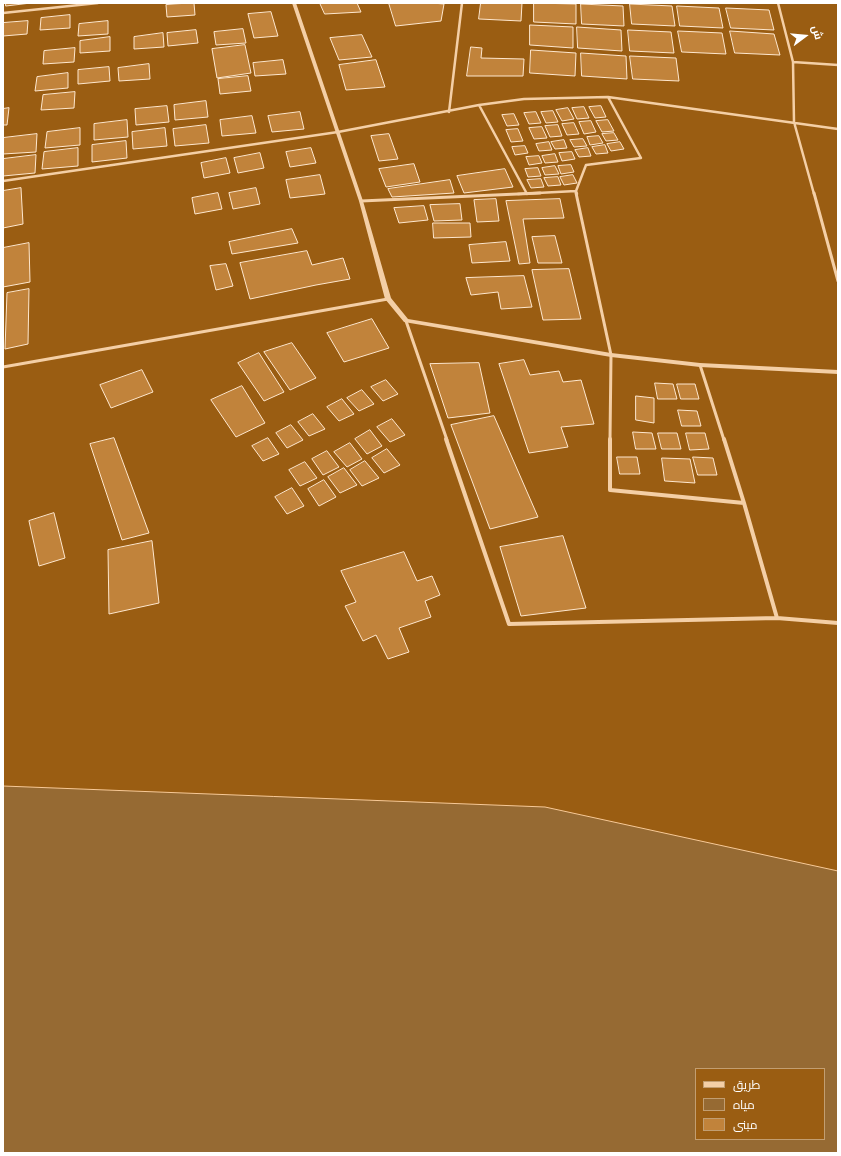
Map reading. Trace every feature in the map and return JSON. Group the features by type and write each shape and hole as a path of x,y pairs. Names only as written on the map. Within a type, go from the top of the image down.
{"street":[{"path":"3,13 98,3"},
{"path":"294,3 361,201 388,299 406,321 509,624 777,618 838,623"},
{"path":"449,112 462,3"},
{"path":"778,3 793,62 794,122 838,281"},
{"path":"793,62 838,65"},
{"path":"3,181 338,132 449,112 479,105 524,100 608,97 838,129"},
{"path":"608,97 641,158 586,165 576,191 611,355 610,490 744,503"},
{"path":"479,105 527,194"},
{"path":"361,201 576,191"},
{"path":"3,367 388,299"},
{"path":"406,321 611,355 700,365 838,372"},
{"path":"700,365 744,503 777,618"}],"water":[{"path":"3,786 545,807 838,871 838,1153 3,1153"}],"building":[{"path":"6,3 31,3 6,6"},
{"path":"194,3 195,15 167,17 166,5"},
{"path":"320,3 357,3 361,12 325,14"},
{"path":"389,3 444,4 441,21 396,26"},
{"path":"481,3 522,3 521,21 479,19"},
{"path":"534,3 576,4 576,24 534,22"},
{"path":"581,4 623,6 624,26 582,24"},
{"path":"630,4 672,6 675,26 632,24"},
{"path":"677,6 719,8 723,28 680,26"},
{"path":"726,8 769,10 774,30 731,28"},
{"path":"271,12 278,36 254,38 248,14"},
{"path":"70,15 70,28 40,30 41,18"},
{"path":"28,21 27,34 3,36 3,23"},
{"path":"108,21 108,34 78,36 79,24"},
{"path":"530,25 573,27 573,48 530,45"},
{"path":"577,27 621,30 622,51 578,48"},
{"path":"243,29 246,43 216,45 214,32"},
{"path":"196,30 198,43 168,46 167,33"},
{"path":"628,30 671,32 674,53 630,51"},
{"path":"678,31 722,33 726,54 682,52"},
{"path":"730,31 774,34 780,55 735,53"},
{"path":"163,33 164,47 134,49 134,37"},
{"path":"362,35 372,57 339,60 330,38"},
{"path":"110,37 110,51 80,53 80,41"},
{"path":"245,45 251,73 217,78 212,49"},
{"path":"471,47 482,48 481,58 524,59 523,76 467,76"},
{"path":"75,48 74,62 43,64 44,51"},
{"path":"531,50 576,53 575,76 530,73"},
{"path":"581,53 626,56 627,79 582,76"},
{"path":"630,56 676,58 679,81 633,79"},
{"path":"283,60 286,74 255,76 253,63"},
{"path":"376,60 385,87 346,90 339,65"},
{"path":"149,64 150,79 119,81 118,68"},
{"path":"109,67 110,81 78,84 78,70"},
{"path":"68,73 68,88 35,91 37,77"},
{"path":"248,76 251,91 220,94 218,79"},
{"path":"75,92 74,108 41,110 43,95"},
{"path":"206,101 208,117 175,120 174,105"},
{"path":"167,106 169,122 136,125 135,109"},
{"path":"601,106 606,117 595,118 589,107"},
{"path":"584,107 589,118 577,119 572,108"},
{"path":"9,108 7,125 3,125 3,109"},
{"path":"568,108 574,119 562,121 556,110"},
{"path":"553,111 558,122 546,123 541,112"},
{"path":"300,112 304,129 272,132 268,116"},
{"path":"536,112 541,123 529,124 524,113"},
{"path":"514,114 519,125 507,126 502,115"},
{"path":"252,116 256,133 222,136 220,120"},
{"path":"127,120 128,137 94,140 94,124"},
{"path":"608,120 614,131 602,132 596,121"},
{"path":"591,121 596,132 584,134 579,122"},
{"path":"574,123 579,134 567,135 562,124"},
{"path":"206,125 209,143 175,146 173,129"},
{"path":"558,125 562,136 550,137 545,126"},
{"path":"542,127 547,138 534,139 529,128"},
{"path":"80,128 80,145 45,148 47,132"},
{"path":"165,128 167,146 133,149 132,132"},
{"path":"518,129 523,141 511,142 506,130"},
{"path":"614,133 618,140 606,141 602,134"},
{"path":"37,134 36,152 3,154 3,138"},
{"path":"389,134 398,159 379,161 371,136"},
{"path":"599,136 603,143 590,145 587,137"},
{"path":"583,139 587,146 574,147 570,140"},
{"path":"564,140 567,148 555,149 551,142"},
{"path":"126,141 127,158 92,162 92,145"},
{"path":"549,142 552,150 539,151 536,144"},
{"path":"620,142 624,149 611,151 607,144"},
{"path":"605,145 608,153 596,154 592,147"},
{"path":"525,146 528,153 515,155 512,147"},
{"path":"78,148 78,166 42,169 44,152"},
{"path":"311,148 316,163 290,167 286,152"},
{"path":"588,148 591,156 579,157 575,150"},
{"path":"572,152 575,159 562,161 559,153"},
{"path":"260,153 264,168 238,173 234,158"},
{"path":"555,154 558,162 545,163 542,156"},
{"path":"36,155 35,173 3,176 3,159"},
{"path":"539,156 542,163 529,165 526,157"},
{"path":"226,158 230,173 204,178 201,163"},
{"path":"414,164 420,182 386,187 379,169"},
{"path":"571,165 574,172 561,174 558,166"},
{"path":"555,166 559,174 545,175 542,168"},
{"path":"538,168 541,176 528,177 525,169"},
{"path":"505,169 513,187 464,193 457,176"},
{"path":"320,175 325,194 290,198 286,180"},
{"path":"573,175 577,183 564,185 560,177"},
{"path":"558,177 561,185 548,186 544,178"},
{"path":"541,179 544,187 531,188 527,180"},
{"path":"450,180 454,193 392,197 388,189"},
{"path":"21,188 23,224 3,228 3,191"},
{"path":"256,188 260,204 233,209 229,193"},
{"path":"218,193 222,209 195,214 192,198"},
{"path":"496,199 499,221 477,222 474,200"},
{"path":"560,199 564,218 523,219 530,263 519,264 506,201"},
{"path":"460,204 462,220 434,221 430,205"},
{"path":"424,206 428,220 399,223 394,208"},
{"path":"433,223 470,223 471,237 434,238"},
{"path":"292,229 298,243 232,254 229,242"},
{"path":"555,236 562,263 538,263 532,237"},
{"path":"506,242 510,261 472,263 469,245"},
{"path":"29,243 30,282 3,287 3,248"},
{"path":"307,251 312,265 343,258 350,279 250,299 240,263"},
{"path":"226,264 233,286 216,290 210,266"},
{"path":"569,269 581,319 543,320 532,270"},
{"path":"524,276 532,307 501,309 498,292 471,295 466,278"},
{"path":"29,289 28,344 5,349 7,293"},
{"path":"372,319 389,348 344,362 327,333"},
{"path":"292,343 316,378 290,390 264,352"},
{"path":"259,353 284,392 264,401 238,363"},
{"path":"524,360 530,375 559,371 563,382 581,380 594,424 561,427 568,447 529,453 499,364"},
{"path":"479,363 490,413 448,418 430,364"},
{"path":"142,370 153,392 111,408 100,385"},
{"path":"386,380 398,394 383,401 371,387"},
{"path":"655,383 673,384 677,399 658,399"},
{"path":"677,384 695,384 699,399 681,399"},
{"path":"242,386 265,423 236,437 211,400"},
{"path":"362,390 374,404 359,411 347,398"},
{"path":"636,396 654,398 654,423 636,420"},
{"path":"342,399 354,414 339,421 327,407"},
{"path":"678,410 697,411 701,426 682,426"},
{"path":"313,414 325,429 309,436 298,422"},
{"path":"494,416 538,517 490,529 451,425"},
{"path":"392,419 405,435 390,442 377,427"},
{"path":"291,425 303,440 287,448 276,433"},
{"path":"370,430 382,446 367,454 355,439"},
{"path":"633,432 652,433 656,449 636,449"},
{"path":"658,433 677,433 681,449 662,449"},
{"path":"686,433 705,433 709,449 690,450"},
{"path":"114,438 149,533 122,540 90,444"},
{"path":"268,438 279,454 263,461 252,446"},
{"path":"350,443 362,459 347,467 334,452"},
{"path":"387,449 400,465 384,473 372,458"},
{"path":"327,451 339,467 323,475 312,459"},
{"path":"617,457 637,457 640,474 620,474"},
{"path":"693,457 713,458 717,475 698,475"},
{"path":"662,458 690,459 695,483 665,481"},
{"path":"365,461 379,478 362,486 350,470"},
{"path":"305,462 317,478 300,486 289,470"},
{"path":"344,468 357,485 340,493 328,477"},
{"path":"324,480 336,497 319,506 308,489"},
{"path":"292,488 304,506 287,514 275,497"},
{"path":"54,513 65,558 39,566 29,521"},
{"path":"563,536 586,608 521,616 500,547"},
{"path":"152,541 159,603 109,614 108,550"},
{"path":"404,552 417,581 432,576 440,595 425,601 431,617 399,628 409,652 388,659 376,635 363,641 345,606 356,602 341,571"}]}
